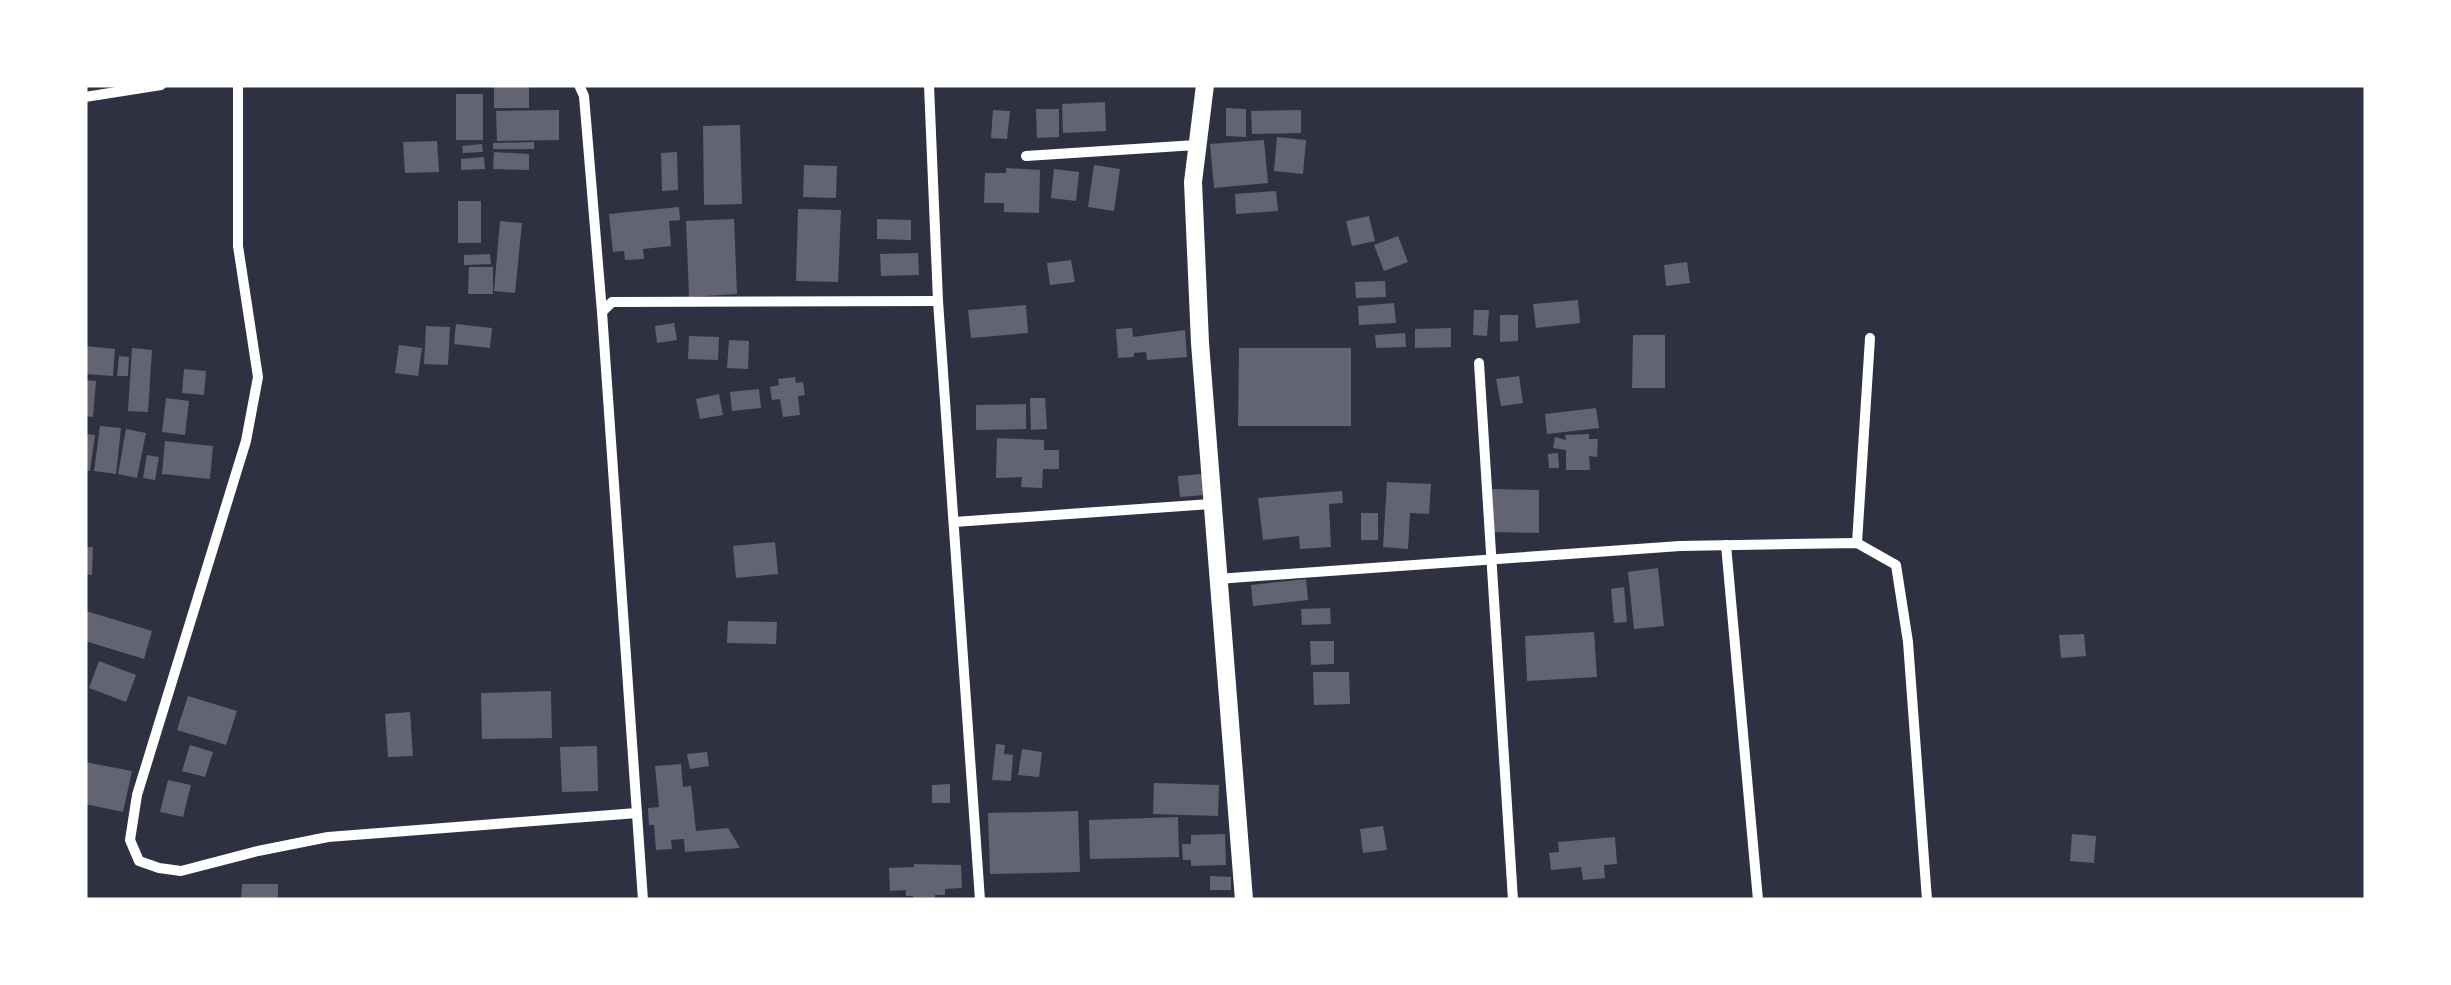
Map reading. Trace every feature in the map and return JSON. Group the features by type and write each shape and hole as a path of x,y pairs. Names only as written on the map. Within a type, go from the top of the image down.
{"highway":[{"path":"1206,85 1193,182 1196,250 1216,579 1244,900"}],"street":[{"path":"85,97 161,85"},
{"path":"238,85 238,246 258,376 246,442 137,795 130,840 139,861 181,871 328,838 637,813"},
{"path":"579,85 584,96 602,312 643,900"},
{"path":"929,85 938,302 980,900"},
{"path":"1026,156 1196,145"},
{"path":"602,312 612,302 938,302"},
{"path":"1857,543 1870,338"},
{"path":"1479,363 1514,900"},
{"path":"954,522 1211,504"},
{"path":"1216,579 1726,546 1857,543 1896,565 1908,642 1927,900"},
{"path":"1726,546 1758,900"}],"building":[{"path":"494,85 529,85 529,108 494,108"},
{"path":"456,94 483,94 483,140 456,140"},
{"path":"1105,102 1106,131 1063,133 1062,104"},
{"path":"1226,108 1246,109 1246,137 1226,136"},
{"path":"1036,109 1059,109 1059,137 1037,138"},
{"path":"559,110 559,140 497,141 496,111"},
{"path":"993,110 1010,111 1007,139 991,138"},
{"path":"1301,110 1301,133 1252,134 1251,111"},
{"path":"740,125 742,204 704,205 703,126"},
{"path":"1277,137 1306,140 1303,174 1274,171"},
{"path":"1264,140 1268,183 1214,188 1210,144"},
{"path":"437,141 439,172 405,173 403,142"},
{"path":"534,142 534,149 493,149 493,143"},
{"path":"482,144 483,152 463,153 462,146"},
{"path":"494,152 529,154 529,170 493,169"},
{"path":"677,152 678,190 662,191 661,153"},
{"path":"484,157 485,169 461,170 461,159"},
{"path":"804,165 837,166 836,198 803,197"},
{"path":"1094,165 1120,169 1114,211 1088,207"},
{"path":"1006,168 1040,170 1039,213 1004,212 1004,203 984,203 985,173 1006,173"},
{"path":"1054,169 1079,172 1076,201 1051,198"},
{"path":"1276,191 1278,211 1236,214 1235,194"},
{"path":"458,201 481,201 481,243 458,243"},
{"path":"679,207 680,220 669,221 671,246 643,249 644,259 625,260 624,251 613,252 609,214"},
{"path":"798,209 841,210 838,282 796,281"},
{"path":"1369,216 1375,241 1352,246 1346,221"},
{"path":"734,219 737,294 689,297 686,221"},
{"path":"877,219 911,220 911,240 877,239"},
{"path":"500,221 522,223 515,293 494,291"},
{"path":"1398,236 1408,262 1384,271 1374,245"},
{"path":"918,253 919,275 881,276 880,254"},
{"path":"490,254 491,264 464,265 464,255"},
{"path":"1071,260 1075,282 1050,285 1047,263"},
{"path":"1687,262 1690,283 1666,286 1664,265"},
{"path":"469,267 493,267 493,294 468,294"},
{"path":"1385,281 1386,297 1356,298 1355,282"},
{"path":"1578,300 1580,323 1536,328 1533,304"},
{"path":"1394,303 1396,323 1359,325 1358,306"},
{"path":"1026,305 1028,333 971,338 968,310"},
{"path":"1474,310 1489,310 1487,336 1473,335"},
{"path":"1500,315 1518,315 1518,341 1500,342"},
{"path":"674,323 677,340 657,343 655,326"},
{"path":"456,324 492,328 490,348 454,344"},
{"path":"426,326 450,327 448,365 424,364"},
{"path":"1132,328 1133,337 1185,330 1187,357 1147,360 1146,352 1118,358 1116,329"},
{"path":"1451,328 1451,347 1415,348 1415,329"},
{"path":"1405,333 1406,347 1376,348 1375,335"},
{"path":"1633,335 1665,335 1665,388 1632,388"},
{"path":"689,336 719,337 718,360 688,359"},
{"path":"729,340 749,341 748,369 727,368"},
{"path":"399,345 422,348 418,376 395,373"},
{"path":"85,346 115,349 113,376 85,374"},
{"path":"132,348 152,350 148,412 128,411"},
{"path":"1239,348 1351,348 1351,426 1238,426"},
{"path":"119,356 129,357 128,376 117,376"},
{"path":"184,369 206,371 204,395 182,393"},
{"path":"1519,376 1523,403 1501,406 1496,379"},
{"path":"795,377 796,383 803,382 805,395 798,396 800,415 783,417 780,399 772,400 770,387 779,385 778,379"},
{"path":"85,380 96,381 93,417 85,416"},
{"path":"759,389 761,408 732,411 730,392"},
{"path":"719,394 723,415 700,419 696,399"},
{"path":"166,398 189,401 185,435 162,432"},
{"path":"1030,398 1045,398 1047,429 1031,430"},
{"path":"1026,404 1026,429 976,430 976,405"},
{"path":"1596,408 1599,428 1547,434 1545,414"},
{"path":"100,426 121,428 116,474 94,471"},
{"path":"126,429 146,433 137,478 118,474"},
{"path":"85,434 95,435 90,471 85,470"},
{"path":"1589,434 1589,439 1598,439 1597,457 1589,456 1590,470 1566,470 1566,450 1553,448 1555,437 1566,440 1565,435"},
{"path":"997,438 1044,440 1044,450 1059,450 1059,469 1043,469 1042,488 1021,487 1022,477 996,478"},
{"path":"165,441 213,446 210,479 162,474"},
{"path":"1558,453 1559,468 1549,468 1548,454"},
{"path":"147,455 159,457 155,480 143,478"},
{"path":"1202,474 1204,495 1180,497 1178,476"},
{"path":"1387,482 1431,484 1429,514 1410,513 1408,549 1383,547"},
{"path":"1492,489 1539,490 1539,533 1492,532"},
{"path":"1342,491 1343,503 1329,504 1331,547 1300,549 1299,536 1263,540 1258,498"},
{"path":"1361,513 1378,513 1378,540 1361,540"},
{"path":"775,542 778,574 736,578 733,546"},
{"path":"85,547 93,547 92,575 85,574"},
{"path":"1658,568 1664,626 1634,629 1628,572"},
{"path":"1306,579 1308,600 1253,606 1251,585"},
{"path":"1624,587 1627,622 1614,623 1611,589"},
{"path":"1330,608 1331,624 1302,625 1301,609"},
{"path":"86,611 152,631 144,659 85,641"},
{"path":"728,621 777,622 776,644 727,643"},
{"path":"1594,632 1597,677 1527,681 1525,636"},
{"path":"2084,634 2086,656 2061,658 2059,635"},
{"path":"1310,641 1334,641 1334,664 1311,665"},
{"path":"99,661 136,675 126,702 89,688"},
{"path":"1313,672 1349,672 1350,704 1314,705"},
{"path":"551,691 552,738 482,739 481,693"},
{"path":"188,696 237,711 226,745 177,730"},
{"path":"410,712 413,756 388,757 385,714"},
{"path":"996,744 1005,745 1004,754 1013,755 1011,781 992,780"},
{"path":"190,745 213,752 205,777 182,771"},
{"path":"597,746 598,791 562,792 560,747"},
{"path":"1022,749 1042,752 1039,777 1018,775"},
{"path":"707,752 709,766 690,769 687,754"},
{"path":"85,762 132,771 123,812 85,804"},
{"path":"681,764 683,787 691,786 696,831 728,828 740,848 685,852 684,839 671,840 672,849 656,850 648,808 659,807 655,766"},
{"path":"168,780 191,785 183,817 160,812"},
{"path":"1154,783 1219,785 1218,816 1153,814"},
{"path":"950,784 950,803 932,803 932,785"},
{"path":"1078,811 1080,872 990,874 988,813"},
{"path":"1178,817 1179,857 1090,859 1089,820"},
{"path":"1383,826 1387,850 1363,853 1360,829"},
{"path":"1225,834 1226,865 1191,866 1191,860 1183,860 1182,844 1191,844 1191,835"},
{"path":"2072,834 2096,836 2094,863 2070,861"},
{"path":"1615,837 1617,864 1604,865 1605,878 1583,880 1581,867 1551,870 1549,853 1559,852 1558,842"},
{"path":"961,865 962,888 945,889 945,895 935,895 935,900 913,900 913,896 906,896 906,890 890,891 889,868"},
{"path":"1210,876 1231,877 1231,890 1210,890"},
{"path":"242,884 278,884 278,900 241,900"}]}
